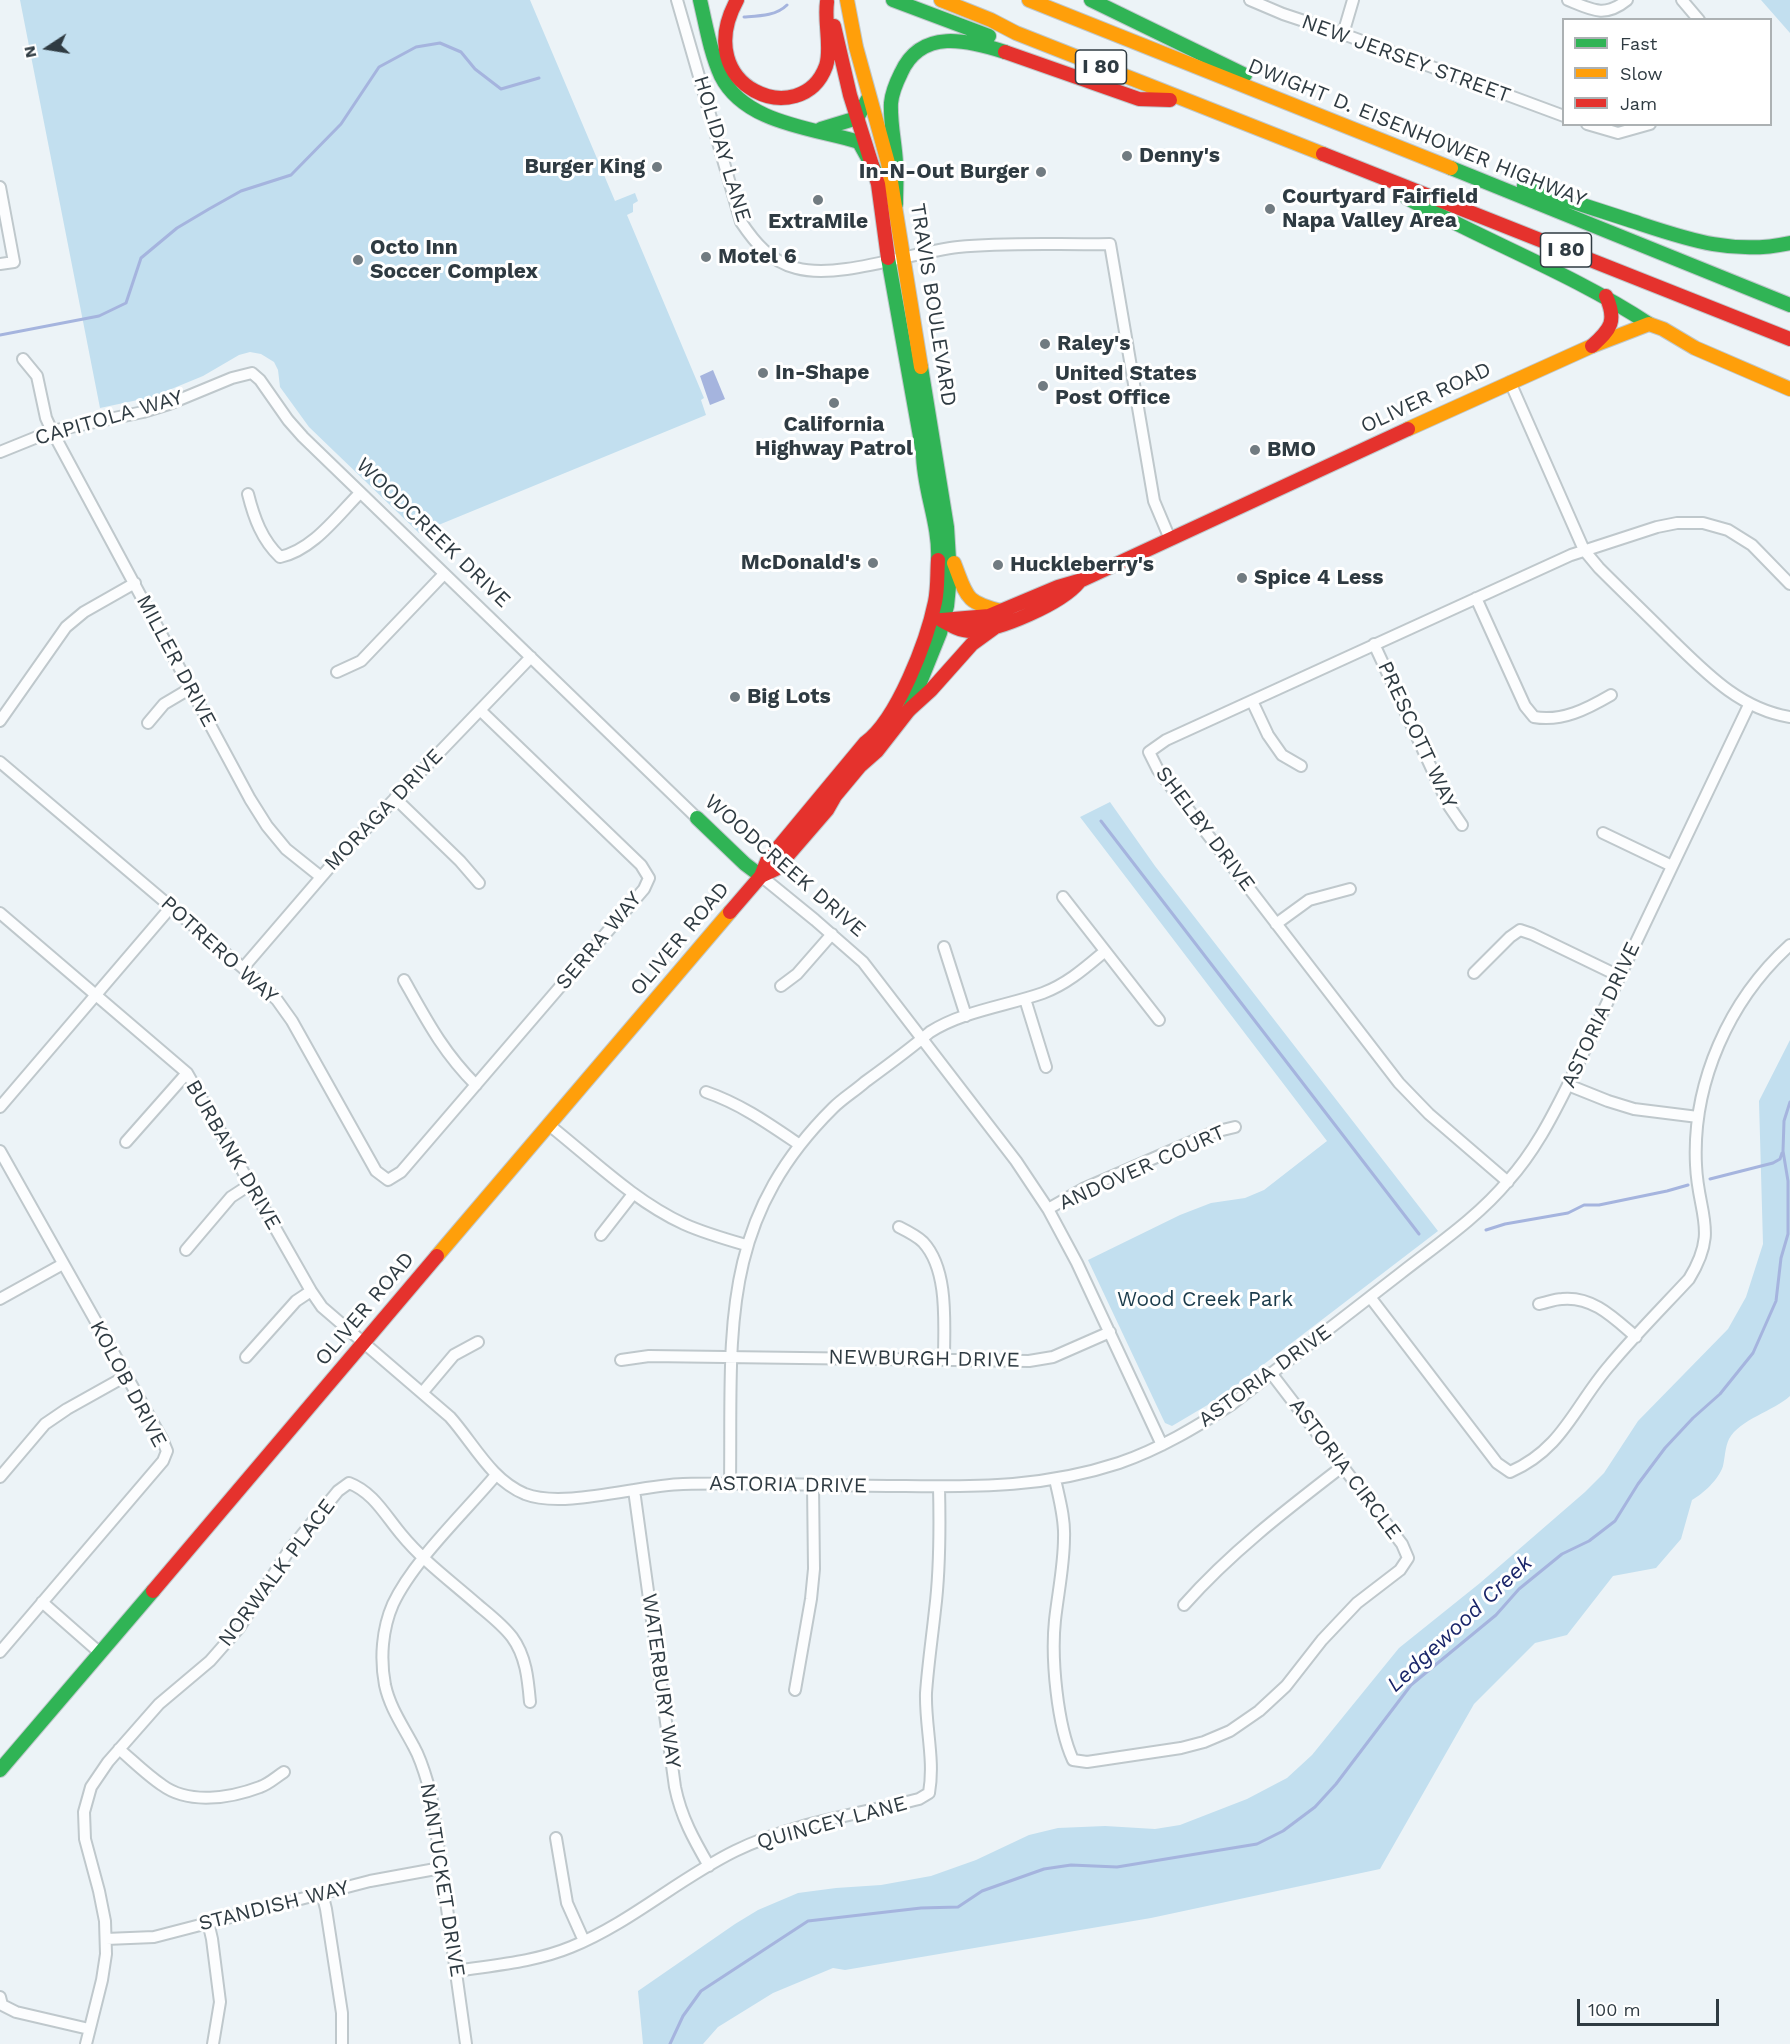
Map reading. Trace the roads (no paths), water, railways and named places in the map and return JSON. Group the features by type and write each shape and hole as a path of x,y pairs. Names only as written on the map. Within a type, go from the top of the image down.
{"main road":[{"path":"700,0 725,83 740,100 755,109 859,142 874,169"},
{"path":"737,0 725,29 725,47 730,67 741,83 756,95 774,99 790,98 806,91 816,83 826,65 829,46 825,18 827,1"},
{"path":"893,0 987,36 1016,33"},
{"name":"I 80","path":"941,0 991,20 1016,33 1185,101 1790,339"},
{"name":"DWIGHT D. EISENHOWER HIGHWAY","path":"1029,0 1790,305"},
{"path":"1091,0 1213,58 1322,116"},
{"name":"TRAVIS BOULEVARD","path":"827,1 857,118 874,169 897,258 947,527 950,554 947,605 936,619"},
{"name":"TRAVIS BOULEVARD","path":"848,5 869,97 888,163 896,204 897,258 910,388 923,453 925,481 936,529 938,577 934,602 936,619"},
{"path":"896,204 896,163 891,106 893,90 905,64 916,52 929,45 946,40 978,43 1140,99 1185,101"},
{"path":"818,130 857,118 869,97"},
{"path":"1397,146 1700,243 1724,248 1755,249 1790,243"},
{"path":"1342,163 1461,227 1606,296 1649,324 1663,328 1695,348 1790,389"},
{"path":"1592,346 1607,333 1613,320 1613,309 1606,296"},
{"name":"OLIVER ROAD","path":"936,619 987,617 1050,589 1082,580 1510,382 1649,324"},
{"path":"950,554 962,590 968,600 983,607 1001,611"},
{"name":"OLIVER ROAD","path":"761,876 777,869 827,810 835,796 860,766 877,751 909,710 931,690 972,644 994,628 1071,592 1082,580"},
{"name":"OLIVER ROAD","path":"936,619 955,628 970,631 994,628"},
{"name":"OLIVER ROAD","path":"909,710 929,663 936,619"},
{"name":"OLIVER ROAD","path":"0,1770 761,876 767,861 865,743 876,735 896,704 936,619"},
{"name":"WOODCREEK DRIVE","path":"697,818 745,864 761,876"}],"street":[{"name":"HOLIDAY LANE","path":"677,0 735,207 750,237 764,252 796,268 831,270 958,247 1110,244 1154,501 1170,539"},
{"name":"NEW JERSEY STREET","path":"1250,0 1562,116"},
{"path":"1343,34 1353,0"},
{"path":"1568,0 1604,12 1613,10 1627,0"},
{"path":"1682,0 1697,18"},
{"path":"1594,126 1618,133 1645,126"},
{"path":"0,188 14,262 0,264"},
{"name":"MILLER DRIVE","path":"23,359 37,376 46,418 52,431 250,799 267,826 286,849 321,877"},
{"name":"CAPITOLA WAY","path":"0,452 52,431 143,412 169,404 232,378 252,373"},
{"name":"WOODCREEK DRIVE","path":"252,373 260,380 303,437 697,818"},
{"path":"1510,382 1584,550 1599,568 1714,680 1749,705 1790,717"},
{"path":"248,494 254,518 271,549 280,558 293,555 312,542 360,493"},
{"name":"SHELBY DRIVE","path":"1508,1182 1430,1114 1399,1083 1158,770 1149,752 1166,740 1584,550 1657,527 1677,523 1702,523 1728,530 1752,545 1790,584"},
{"path":"337,672 361,661 444,574"},
{"path":"0,721 66,627 84,612 135,584"},
{"path":"1476,598 1525,706 1534,717 1547,719 1586,710 1611,695"},
{"name":"PRESCOTT WAY","path":"1374,644 1449,806 1462,825"},
{"name":"MORAGA DRIVE","path":"243,968 321,877 531,657"},
{"path":"148,723 164,704 191,688"},
{"path":"1252,701 1268,735 1282,755 1301,766"},
{"name":"ASTORIA DRIVE","path":"363,1343 450,1417 496,1475 526,1494 549,1499 680,1484 1005,1486 1055,1479 1121,1462 1162,1444 1198,1426 1232,1404 1473,1217 1508,1182 1543,1134 1568,1085 1749,705"},
{"name":"SERRA WAY","path":"388,1180 401,1172 644,889 649,878 641,865 480,710"},
{"name":"POTRERO WAY","path":"0,762 243,968 277,1000 292,1021 376,1171 388,1180"},
{"path":"395,798 460,861 479,883"},
{"path":"1603,833 1672,866"},
{"name":"WOODCREEK DRIVE","path":"761,876 863,962 1016,1161 1048,1209 1077,1263 1162,1444"},
{"path":"1276,924 1309,900 1350,890"},
{"path":"1063,897 1159,1020"},
{"path":"0,1107 171,907"},
{"name":"BURBANK DRIVE","path":"2,919 187,1073 310,1291 322,1307 363,1343"},
{"path":"1474,973 1520,930 1619,976"},
{"path":"781,986 796,974 832,934"},
{"path":"1370,1297 1497,1463 1510,1472 1524,1466 1551,1445 1571,1421 1589,1390 1689,1279 1698,1264 1704,1246 1706,1224 1696,1168 1701,1096 1721,1038 1738,1008 1756,982 1790,945"},
{"path":"944,947 966,1016"},
{"path":"730,1484 733,1316 738,1277 746,1245 760,1209 778,1174 800,1145 836,1105 939,1026 1025,999 1065,982 1104,952"},
{"path":"404,980 443,1048 459,1069 476,1085"},
{"path":"1025,999 1046,1067"},
{"path":"126,1142 187,1073"},
{"path":"1568,1085 1634,1109 1698,1117"},
{"path":"706,1092 731,1101 800,1145"},
{"path":"549,1125 633,1194 683,1224 746,1245"},
{"name":"ANDOVER COURT","path":"1048,1209 1083,1189 1214,1132 1235,1127"},
{"name":"KOLOB DRIVE","path":"0,1151 167,1451 163,1461 0,1652"},
{"path":"186,1250 231,1197 251,1184"},
{"path":"601,1235 633,1194"},
{"path":"899,1227 921,1240 929,1250 936,1267 942,1289 944,1359"},
{"path":"0,1299 63,1264"},
{"path":"246,1357 296,1301 310,1291"},
{"path":"1539,1304 1562,1298 1585,1301 1605,1310 1636,1336"},
{"name":"NEWBURGH DRIVE","path":"621,1360 649,1356 732,1356 1029,1361 1053,1357 1110,1332"},
{"path":"422,1393 454,1355 478,1342"},
{"name":"ASTORIA CIRCLE","path":"1055,1479 1063,1516 1064,1539 1054,1650 1066,1745 1073,1760 1087,1762 1181,1748 1204,1742 1230,1731 1259,1711 1286,1686 1322,1640 1357,1603 1400,1570 1408,1558 1402,1544 1271,1373"},
{"path":"0,1477 45,1424 126,1376"},
{"path":"1184,1605 1224,1562 1251,1538 1343,1466"},
{"name":"NANTUCKET DRIVE","path":"466,2044 431,1794 415,1748 391,1704 385,1685 381,1653 393,1605 409,1578 496,1475"},
{"name":"NORWALK PLACE","path":"86,2044 102,1980 106,1938 99,1892 85,1839 84,1812 91,1787 108,1762 159,1704 210,1661 239,1628 288,1552 339,1491 349,1483 362,1488 380,1506 424,1559"},
{"path":"795,1690 812,1589 813,1485"},
{"name":"QUINCEY LANE","path":"456,1971 539,1957 584,1941 734,1851 769,1837 919,1799 929,1793 931,1779 926,1700 927,1667 939,1564 939,1486"},
{"name":"WATERBURY WAY","path":"634,1490 675,1787 689,1831 709,1866"},
{"path":"424,1559 498,1622 512,1637 521,1652 526,1669 530,1702"},
{"path":"42,1602 100,1653"},
{"path":"119,1749 163,1787 184,1795 210,1798 228,1796 263,1786 284,1772"},
{"path":"556,1838 567,1904 584,1941"},
{"name":"STANDISH WAY","path":"106,1938 154,1937 399,1874 441,1868"},
{"path":"322,1893 327,1909 342,2013 342,2044"},
{"path":"208,1922 220,2002 213,2044"},
{"path":"0,1997 2,2005 16,2012 89,2029"}],"water":[{"path":"713,370 725,399 710,405 700,376"}],"waterway":[{"path":"744,17 773,13 787,5"},
{"path":"0,335 99,316 126,303 141,258 177,228 241,191 291,175 341,124 379,67 416,47 440,43 461,52 475,69 501,89 539,78"},
{"path":"1101,821 1419,1234"},
{"name":"Ledgewood Creek","path":"670,2044 683,2016 701,1991 808,1921 921,1908 958,1907 982,1891 1044,1869 1071,1865 1117,1867 1257,1844 1283,1831 1315,1807 1336,1784 1411,1685 1496,1615 1519,1589 1562,1554 1589,1541 1615,1521 1638,1484 1665,1448 1720,1394 1753,1353 1776,1301 1781,1258 1788,1234 1788,1181 1783,1151 1784,1121 1790,1102"},
{"path":"1710,1179 1773,1163 1780,1159 1782,1153"},
{"path":"1486,1230 1505,1224 1568,1213 1584,1205 1599,1205 1688,1185"}],"place":[{"name":"Denny's","path":"1127,156"},
{"name":"Burger King","path":"657,167"},
{"name":"In-N-Out Burger","path":"1041,172"},
{"name":"ExtraMile","path":"818,200"},
{"name":"Courtyard Fairfield Napa Valley Area","path":"1270,209"},
{"name":"Motel 6","path":"706,257"},
{"name":"Octo Inn Soccer Complex","path":"358,260"},
{"name":"Raley's","path":"1045,344"},
{"name":"In-Shape","path":"763,373"},
{"name":"United States Post Office","path":"1043,386"},
{"name":"California Highway Patrol","path":"834,403"},
{"name":"BMO","path":"1255,450"},
{"name":"McDonald's","path":"873,563"},
{"name":"Huckleberry's","path":"998,565"},
{"name":"Spice 4 Less","path":"1242,578"},
{"name":"Big Lots","path":"735,697"}],"park label":[{"name":"Wood Creek Park","path":"1205,1300"}]}
